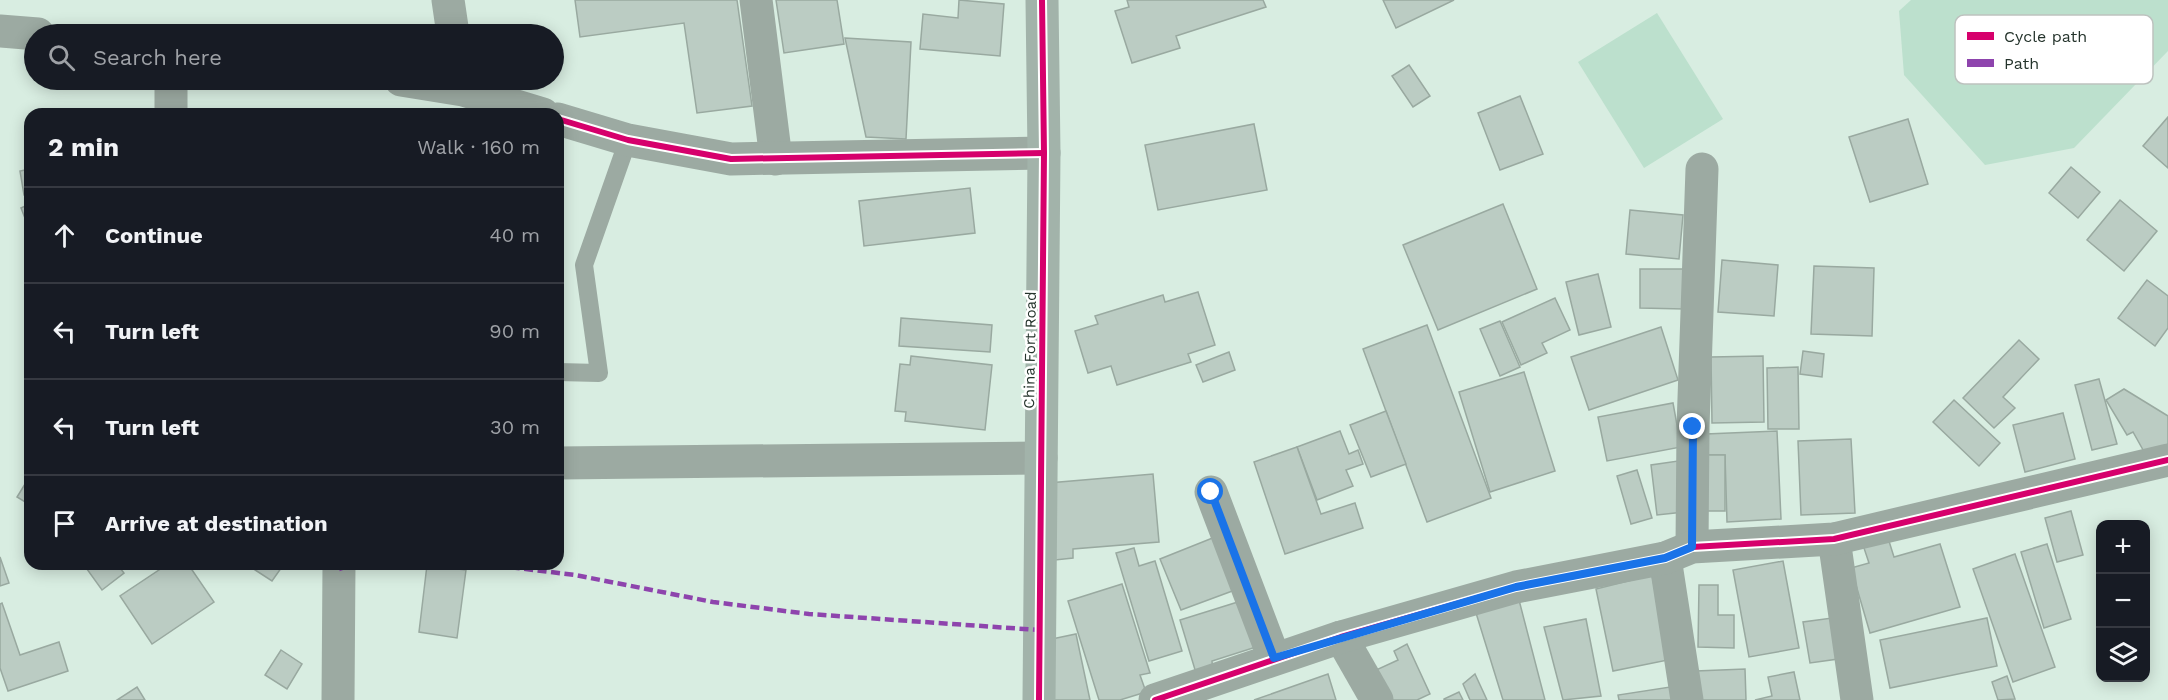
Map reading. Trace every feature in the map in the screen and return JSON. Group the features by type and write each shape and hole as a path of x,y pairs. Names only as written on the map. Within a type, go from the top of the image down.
{"street":[{"path":"448,0 452,24"},
{"path":"756,0 776,159"},
{"name":"China Fort Road","path":"1039,700 1044,153 1041,0"},
{"path":"0,31 24,33"},
{"path":"171,90 171,108"},
{"path":"476,90 526,108"},
{"path":"564,120 628,140 731,159 1044,153"},
{"path":"1687,700 1679,552 1693,427 1702,169"},
{"path":"564,463 1041,458"},
{"path":"1155,700 1341,637 1516,587 1679,552 1834,539 2168,460"},
{"path":"1211,492 1274,658"},
{"path":"1834,539 1857,700"},
{"path":"338,700 339,570"},
{"path":"1341,637 1377,700"}],"lane":[{"path":"564,372 599,373 584,265 628,140"}],"green space":[{"path":"1911,0 2168,0 2168,51 2153,66 2153,15 1955,15 1955,84 2136,84 2074,148 1985,165 1904,75 1899,11"},
{"path":"1657,13 1723,119 1644,168 1578,62"}],"building":[{"path":"575,0 737,0 752,106 697,113 684,23 580,37"},
{"path":"776,0 837,0 844,44 784,53"},
{"path":"959,0 1004,4 1000,56 920,49 923,14 958,18"},
{"path":"1127,0 1263,0 1266,7 1176,36 1180,48 1132,63 1115,11 1129,7"},
{"path":"1383,0 1454,0 1396,28"},
{"path":"845,38 911,42 906,139 866,137"},
{"path":"1409,65 1430,96 1413,107 1392,76"},
{"path":"1520,96 1543,154 1500,170 1478,113"},
{"path":"2168,117 2168,168 2143,146"},
{"path":"1908,119 1928,184 1870,202 1849,137"},
{"path":"1254,124 1267,190 1158,210 1145,145"},
{"path":"2071,167 2100,192 2078,218 2049,193"},
{"path":"24,170 24,195 20,171"},
{"path":"970,188 975,233 864,246 859,201"},
{"path":"2120,200 2157,231 2124,271 2087,240"},
{"path":"1503,204 1537,289 1438,330 1403,245"},
{"path":"1630,210 1683,215 1679,259 1626,254"},
{"path":"1722,260 1778,265 1774,316 1718,312"},
{"path":"1814,266 1874,268 1872,336 1811,334"},
{"path":"1640,269 1685,269 1684,309 1640,308"},
{"path":"1598,274 1611,327 1579,335 1566,282"},
{"path":"2147,280 2168,296 2168,328 2155,346 2118,318"},
{"path":"1198,292 1215,345 1188,354 1191,362 1117,385 1111,366 1088,373 1075,331 1098,324 1095,316 1163,295 1165,302"},
{"path":"1555,298 1570,330 1542,343 1547,353 1521,365 1502,322"},
{"path":"901,318 992,325 990,352 899,346"},
{"path":"1500,321 1520,367 1500,376 1480,329"},
{"path":"1427,325 1491,498 1427,522 1363,349"},
{"path":"1661,327 1678,380 1589,410 1571,357"},
{"path":"2019,340 2039,359 2003,397 2015,408 1994,428 1963,398"},
{"path":"1803,351 1824,354 1822,377 1800,374"},
{"path":"1229,352 1235,370 1203,382 1196,365"},
{"path":"911,356 992,365 985,430 905,421 906,412 895,411 900,364 910,365"},
{"path":"1763,356 1764,422 1712,423 1711,357"},
{"path":"1798,367 1799,429 1768,429 1767,368"},
{"path":"1524,372 1555,471 1490,492 1459,392"},
{"path":"2099,379 2117,444 2092,450 2075,385"},
{"path":"2124,389 2168,416 2168,444 2147,457 2133,432 2127,435 2106,400"},
{"path":"1954,400 2000,443 1979,466 1933,422"},
{"path":"1673,403 1681,447 1607,461 1598,417"},
{"path":"1386,411 1406,464 1371,477 1350,425"},
{"path":"2063,413 2075,459 2025,472 2013,425"},
{"path":"1340,431 1349,454 1358,450 1363,464 1346,470 1353,486 1317,500 1297,447"},
{"path":"1777,431 1781,519 1727,522 1725,455 1705,455 1706,434"},
{"path":"1851,439 1855,513 1801,515 1798,441"},
{"path":"1297,447 1321,514 1355,503 1363,528 1285,554 1254,462"},
{"path":"1705,455 1725,455 1725,511 1706,511"},
{"path":"1678,461 1684,512 1657,515 1651,465"},
{"path":"1637,470 1652,518 1631,524 1617,476"},
{"path":"1153,474 1159,542 1073,549 1073,558 1055,560 1048,483"},
{"path":"24,486 24,501 17,497"},
{"path":"2071,511 2083,555 2057,562 2045,518"},
{"path":"1215,537 1235,590 1181,610 1160,559"},
{"path":"1888,538 1894,557 1940,544 1960,607 1870,633 1851,568 1869,563 1863,545"},
{"path":"2047,544 2071,619 2044,628 2021,552"},
{"path":"1134,548 1139,566 1155,561 1182,651 1149,661 1116,553"},
{"path":"2015,554 2055,667 2013,682 1973,569"},
{"path":"0,557 9,583 0,586"},
{"path":"1783,561 1799,648 1749,657 1733,570"},
{"path":"88,570 122,570 124,573 102,590"},
{"path":"159,570 192,570 214,602 152,644 120,596"},
{"path":"255,570 280,570 272,581"},
{"path":"426,570 466,570 457,638 419,632"},
{"path":"1652,575 1668,660 1613,671 1596,589"},
{"path":"1122,584 1150,673 1140,675 1146,692 1120,700 1099,700 1068,601"},
{"path":"1699,585 1718,585 1718,615 1734,615 1734,648 1698,647"},
{"path":"1519,600 1545,700 1503,700 1476,613"},
{"path":"1241,601 1256,647 1212,661 1213,672 1196,673 1180,620"},
{"path":"2,603 20,655 59,642 68,671 8,691 0,668 0,604"},
{"path":"1832,618 1838,659 1810,663 1803,622"},
{"path":"1987,618 1997,666 1890,688 1880,640"},
{"path":"1586,619 1601,696 1563,700 1544,627"},
{"path":"1076,634 1090,700 1053,700 1042,641"},
{"path":"1407,644 1430,694 1417,700 1390,700 1376,670 1398,660 1394,651"},
{"path":"281,650 302,664 287,689 265,675"},
{"path":"1745,669 1746,700 1698,700 1696,671"},
{"path":"1794,672 1800,700 1755,700 1772,696 1768,677"},
{"path":"1328,674 1336,700 1254,700"},
{"path":"1475,674 1487,700 1470,700 1463,684"},
{"path":"2007,676 2015,699 1998,700 1992,682"},
{"path":"137,687 145,700 117,700"},
{"path":"1670,687 1672,700 1619,700 1618,695"},
{"path":"1459,692 1463,700 1444,700 1444,699"}],"marked path":[{"path":"534,570 575,575 713,602 809,614 1039,630"}],"cycle path":[{"path":"1039,700 1044,153 1042,0"},
{"path":"564,121 628,140 731,159 1044,153"},
{"path":"1155,700 1341,637 1516,587 1665,558 1692,547 1834,539 2168,460"}],"route":[{"path":"1211,492 1274,658 1516,587 1665,558 1692,547 1693,427"}]}
